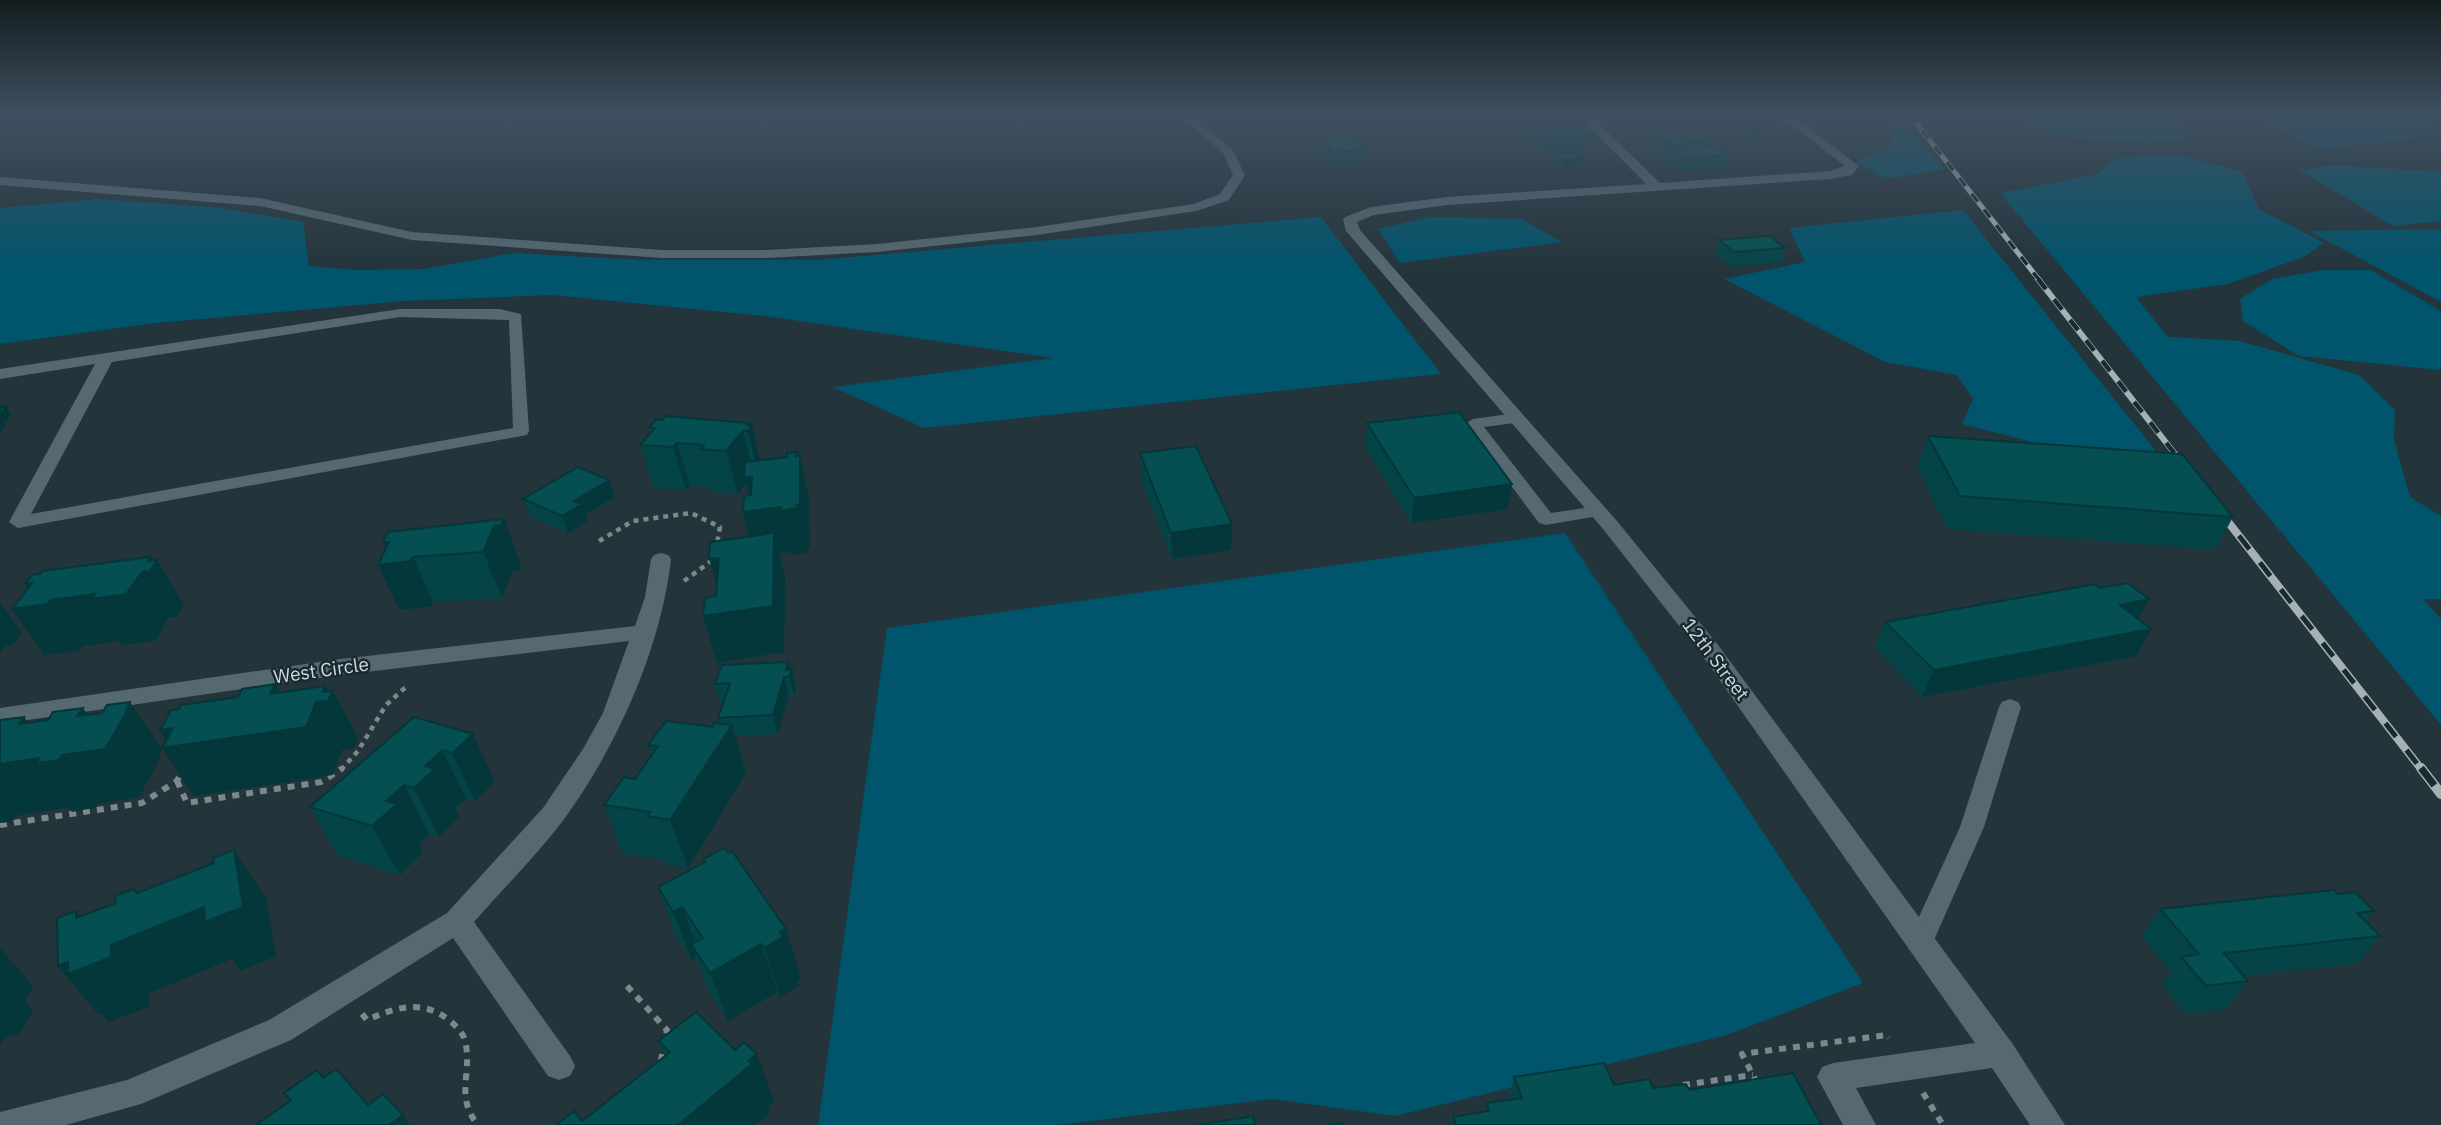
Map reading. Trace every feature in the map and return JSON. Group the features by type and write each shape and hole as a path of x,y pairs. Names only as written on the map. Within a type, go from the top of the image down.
{"street":[{"path":"1636,168 1655,186 1830,175 1847,172 1852,168"},
{"name":"12th Street","path":"1655,186 1447,201 1371,211 1350,220 1353,231 1598,511 1710,650 2001,1053 2049,1125"},
{"path":"6,1125 130,1094 280,1030 457,921 552,815 593,754 615,713 644,632 656,597 661,559"},
{"name":"West Circle","path":"0,716 340,667 644,632"},
{"path":"457,921 559,1066"},
{"path":"1860,1125 1833,1077 2001,1053"}],"lane":[{"path":"0,181 260,202 412,236 662,254 766,254 877,248 1037,231 1196,207 1225,197 1239,175 1236,168"},
{"path":"0,374 400,313 500,313 516,317 521,431 19,522 106,358"},
{"path":"1516,418 1473,424 1546,519 1598,511"},
{"path":"1921,941 1972,827 2010,707"}],"path":[{"path":"177,781 187,803 321,782 338,775 371,734 386,706 412,680 399,682"},
{"path":"0,825 142,803 177,781 184,769"},
{"path":"627,986 667,1030 659,1069"},
{"path":"342,992 367,1020 391,1009 416,1005 436,1009 462,1031 466,1050 463,1100 478,1125"},
{"path":"1679,1086 1753,1075"},
{"path":"1691,1084 1696,1094"}],"shaded area":[{"path":"1867,168 1944,169 1885,179"},
{"path":"2104,168 2226,168 2242,172 2259,209 2324,243 2303,257 2228,284 2136,297 2168,337 2240,341 2359,375 2395,410 2394,440 2410,497 2441,516 2441,599 2423,599 2441,619 2441,725 2000,193 2098,174"},
{"path":"2372,168 2441,172 2441,221 2393,226 2299,170"},
{"path":"99,199 222,208 303,222 309,266 357,270 424,269 513,253 641,260 817,260 1321,217 1441,374 924,428 833,387 1053,358 765,316 552,295 405,301 156,323 0,344 0,208"},
{"path":"1963,210 2179,480 1962,424 1973,399 1957,375 1885,362 1724,279 1805,262 1789,228"},
{"path":"1430,217 1521,219 1562,242 1400,263 1378,229"},
{"path":"2441,229 2441,302 2309,231"},
{"path":"2323,270 2371,270 2441,311 2441,370 2299,356 2243,321 2240,299 2272,279"},
{"path":"1565,533 1863,983 1727,1035 1395,1116 1272,1099 1059,1125 818,1125 887,628"}],"building":[{"path":"1770,236 1785,248 1734,252 1719,240"},
{"path":"1459,412 1512,484 1414,498 1367,423"},
{"path":"666,416 752,425 748,431 743,431 726,451 701,449 704,445 677,443 673,447 640,445 655,428 649,427"},
{"path":"1928,436 2182,454 2233,517 1960,496"},
{"path":"1196,446 1232,524 1171,533 1140,453"},
{"path":"797,452 796,456 800,455 800,505 781,511 781,507 743,512 744,496 751,495 752,477 744,478 745,462 787,457 787,453"},
{"path":"578,467 609,480 574,501 582,504 562,516 523,499"},
{"path":"504,519 501,525 494,526 483,552 413,557 411,561 378,565 389,542 383,542 388,532"},
{"path":"774,533 773,606 703,616 705,598 716,596 719,558 709,559 710,542"},
{"path":"150,557 148,561 157,560 150,571 142,572 126,594 92,599 95,594 12,609 32,583 25,584 32,575 42,571"},
{"path":"2128,583 2149,599 2120,605 2151,629 1934,670 1885,622 2095,584 2100,588"},
{"path":"788,662 786,670 792,669 789,677 784,677 773,715 718,718 730,683 715,684 722,665"},
{"path":"275,684 270,694 325,686 323,692 333,691 328,701 316,702 306,727 162,748 173,728 160,730 171,710 179,709 181,705 238,697 242,689"},
{"path":"130,702 105,749 62,755 59,760 36,763 39,758 0,764 0,720 24,717 19,724 48,720 53,712 83,708 77,716 102,713 107,705"},
{"path":"414,717 473,734 452,753 442,750 425,766 435,769 414,788 404,785 386,801 397,804 372,826 310,807"},
{"path":"666,721 713,727 714,723 732,725 670,820 648,816 650,812 604,805 624,777 635,779 658,746 648,745"},
{"path":"724,848 728,853 732,851 786,929 780,932 783,937 764,948 761,944 710,973 691,944 703,938 682,907 673,912 658,887 705,862 703,859"},
{"path":"234,850 243,907 205,922 204,907 111,945 111,957 68,974 68,962 58,966 57,918 76,911 76,918 116,903 115,896 133,889 137,893 214,863 213,858"},
{"path":"2334,890 2338,894 2355,892 2374,911 2357,913 2380,936 2224,953 2248,981 2206,986 2181,957 2199,954 2160,909"},
{"path":"696,1012 735,1050 744,1042 757,1054 748,1061 752,1064 678,1125 556,1125 574,1111 582,1121 670,1052 658,1041"},
{"path":"1604,1063 1614,1085 1649,1079 1653,1088 1686,1084 1689,1090 1793,1073 1821,1125 1456,1125 1453,1117 1489,1111 1487,1103 1522,1098 1514,1077"},
{"path":"336,1069 368,1105 383,1094 403,1115 389,1125 256,1125 291,1100 284,1093 317,1070 323,1078"},
{"path":"1253,1116 1255,1125 1198,1125"}],"railway":[{"path":"1951,168 2040,281"},
{"path":"2038,279 2186,468"},
{"path":"2218,509 2422,770"},
{"path":"2421,768 2441,794"}]}
